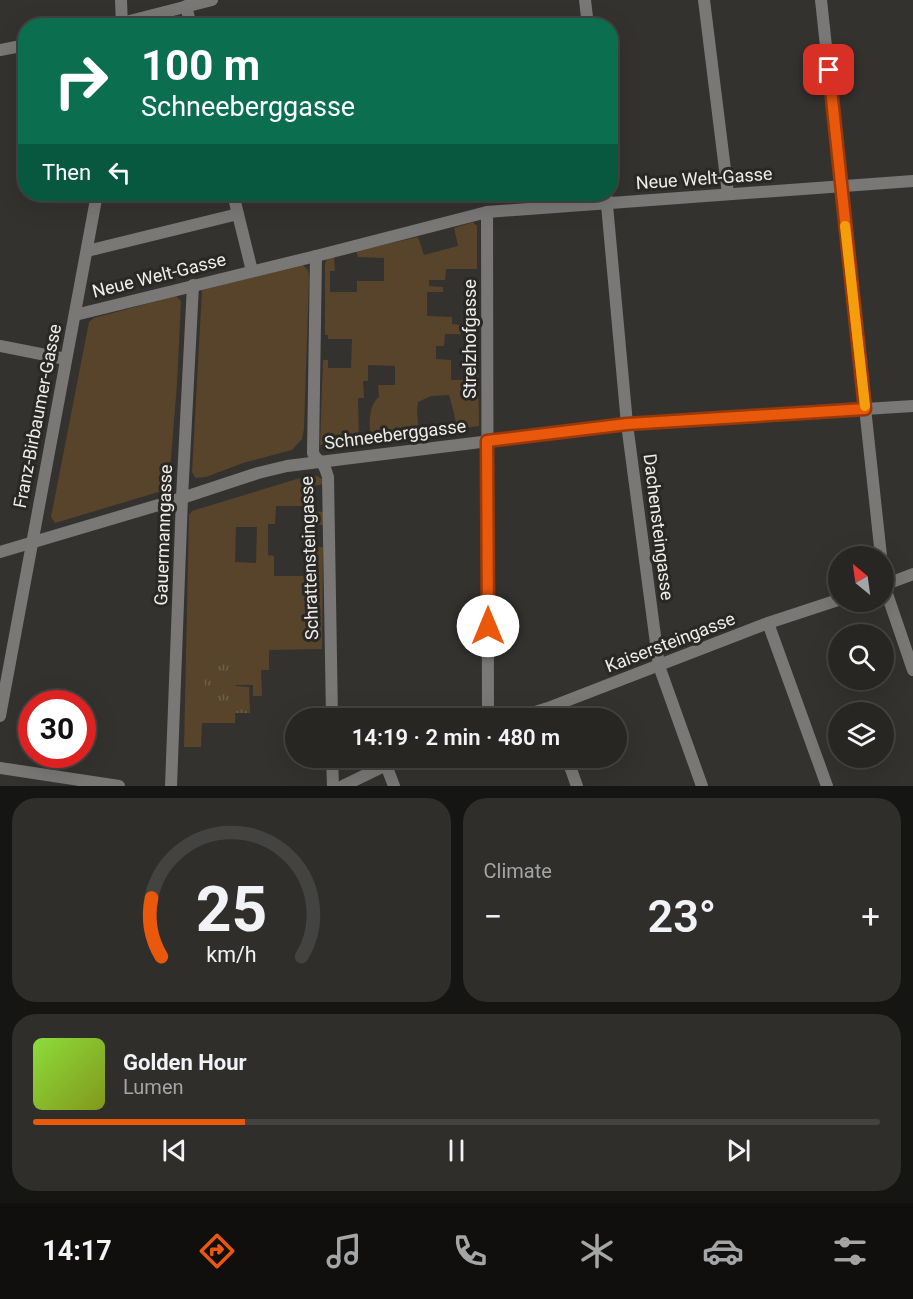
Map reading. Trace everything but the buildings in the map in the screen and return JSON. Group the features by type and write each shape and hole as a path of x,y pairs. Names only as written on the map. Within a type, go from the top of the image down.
{"street":[{"path":"119,18 121,0"},
{"path":"141,18 212,0"},
{"path":"585,0 587,18"},
{"path":"704,0 728,194"},
{"path":"821,0 880,546"},
{"path":"186,6 189,18"},
{"path":"0,50 18,47"},
{"name":"Neue Welt-Gasse","path":"618,198 728,194 913,181"},
{"name":"Franz-Birbaumer-Gasse","path":"0,716 96,201"},
{"name":"Neue Welt-Gasse","path":"235,201 252,271"},
{"name":"Neue Welt-Gasse","path":"75,315 487,212 580,201"},
{"name":"Dachensteingasse","path":"606,201 627,424 658,666 702,786"},
{"name":"Strelzhofgasse","path":"487,212 488,708"},
{"path":"87,251 238,214"},
{"name":"Schrattensteingasse","path":"316,256 313,453 325,467 328,477 332,708"},
{"name":"Gauermanngasse","path":"171,786 193,285"},
{"path":"0,346 66,359"},
{"name":"Schneeberggasse","path":"0,552 287,466 627,424 913,406"},
{"path":"894,581 913,574"},
{"name":"Kaisersteingasse","path":"561,708 658,666 768,623 828,603"},
{"path":"893,612 913,670"},
{"path":"768,623 827,786"},
{"path":"0,768 119,786"},
{"path":"332,768 333,786"},
{"path":"343,786 380,768"},
{"path":"387,768 394,786"},
{"path":"571,768 577,786"}],"green space":[{"path":"473,222 477,226 477,269 446,269 445,280 429,280 429,286 443,287 443,292 427,292 427,316 452,317 452,324 461,325 461,334 445,334 444,346 436,346 436,359 451,360 451,380 473,380 473,343 478,343 479,426 457,429 449,395 431,396 418,402 419,434 370,440 370,417 375,401 379,397 378,385 395,385 395,366 368,365 368,381 363,381 364,398 358,398 359,441 320,445 323,360 328,360 328,368 351,368 352,339 328,339 328,335 325,335 325,264 327,258 334,256 335,271 330,271 330,292 357,292 357,281 384,281 384,258 358,257 356,251 418,237 424,255 458,246 454,228"},
{"path":"302,264 308,270 309,279 302,439 292,450 243,463 206,477 196,478 192,472 202,290"},
{"path":"176,296 181,301 169,483 165,490 55,523 51,517 89,322 94,318"},
{"path":"310,475 322,479 323,484 314,486 314,511 324,512 323,525 314,525 314,547 323,547 322,649 269,650 269,670 261,670 262,696 253,696 253,685 236,685 235,723 202,723 201,747 184,747 189,515 192,511","holes":["276,506 306,506 307,529 310,530 310,551 305,551 305,576 274,576 274,556 268,555 268,524 275,524","236,527 257,527 256,563 235,562"]},
{"path":"233,658 234,686 249,687 250,713 233,713 231,705 205,703 204,672 197,671 194,659"}],"slow traffic":[{"path":"845,226 865,406"}],"route":[{"path":"488,626 487,441 627,424 865,409 829,70"}]}
